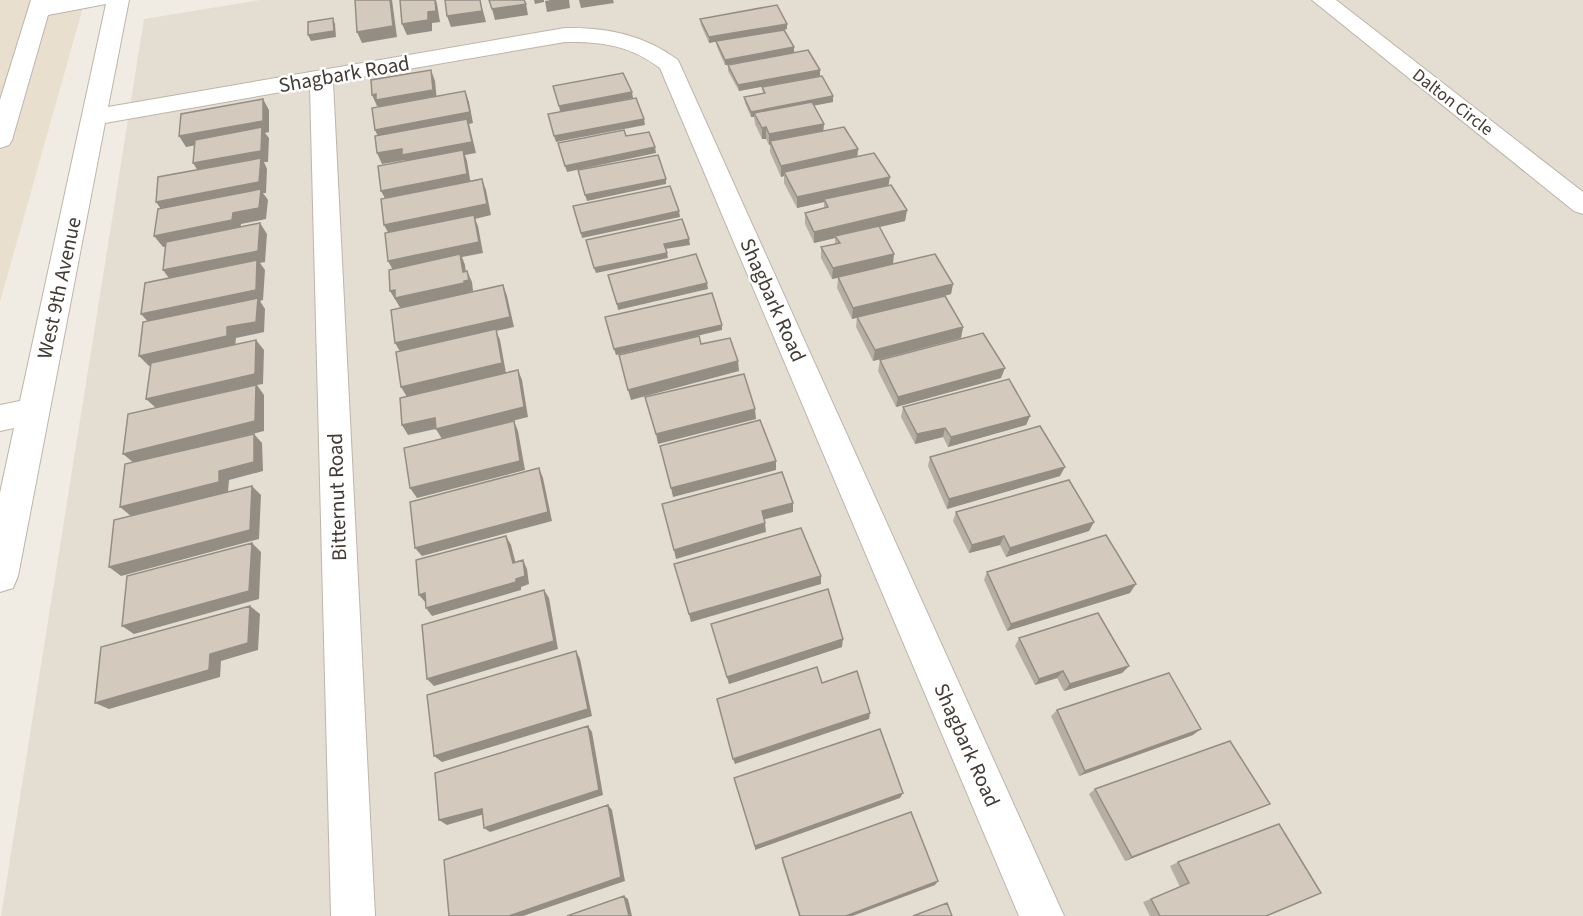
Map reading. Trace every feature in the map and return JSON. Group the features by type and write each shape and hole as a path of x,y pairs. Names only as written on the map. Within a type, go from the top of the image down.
{"street":[{"path":"0,140 41,5 99,0"},
{"name":"West 9th Avenue","path":"0,576 118,0"},
{"name":"Dalton Circle","path":"1323,0 1583,205"},
{"name":"Shagbark Road","path":"97,105 181,92 267,87 565,35 588,34 632,42 653,51 670,65 1042,916"},
{"name":"Bitternut Road","path":"321,78 353,916"},
{"path":"0,418 34,411"}],"shaded area":[{"path":"0,0 85,0 0,302"},
{"path":"260,0 1583,0 1583,916 1,916 144,19"}],"building":[{"path":"355,0 390,0 393,26 357,32"},
{"path":"400,0 435,0 436,11 428,12 428,20 402,24"},
{"path":"445,0 480,0 482,11 447,16"},
{"path":"489,0 524,0 526,4 492,9"},
{"path":"777,5 787,24 709,37 700,19"},
{"path":"333,18 334,31 308,35 308,22"},
{"path":"784,30 794,47 725,60 716,41"},
{"path":"808,50 820,70 738,85 728,65"},
{"path":"431,70 433,90 376,100 376,94 372,95 371,80"},
{"path":"623,73 632,92 559,106 553,86"},
{"path":"822,76 833,96 751,112 744,97 765,93 762,87"},
{"path":"465,91 470,112 375,130 372,108"},
{"path":"636,98 644,119 554,136 548,114"},
{"path":"263,99 263,121 179,136 181,114"},
{"path":"812,102 824,124 769,134 766,127 762,128 754,113"},
{"path":"467,119 472,142 402,155 402,149 377,153 375,136"},
{"path":"262,127 261,151 193,163 195,140"},
{"path":"844,127 858,149 781,166 770,141"},
{"path":"624,130 626,136 649,132 655,147 565,166 558,143"},
{"path":"463,150 467,174 381,191 378,166"},
{"path":"874,153 890,177 797,197 784,172"},
{"path":"658,155 666,179 585,195 578,170"},
{"path":"261,158 259,182 156,202 158,177"},
{"path":"482,179 487,204 384,225 381,199"},
{"path":"891,185 907,210 814,232 805,213 828,207 824,199"},
{"path":"670,186 679,211 581,233 573,206"},
{"path":"261,189 259,208 233,213 232,220 154,236 158,209"},
{"path":"474,215 479,242 388,261 385,233"},
{"path":"682,219 689,239 664,244 667,253 594,268 586,240"},
{"path":"260,223 258,251 163,270 166,242"},
{"path":"879,226 894,254 833,268 821,247 840,243 835,236"},
{"path":"460,254 463,272 467,271 469,280 464,283 395,298 395,290 390,291 389,270"},
{"path":"696,254 707,283 617,304 608,275"},
{"path":"935,254 953,284 853,308 838,277"},
{"path":"257,260 256,290 141,314 145,283"},
{"path":"503,285 510,317 395,343 391,310"},
{"path":"712,293 722,325 614,349 605,317"},
{"path":"945,296 963,327 875,350 857,317"},
{"path":"258,298 256,322 227,327 227,336 139,356 143,322"},
{"path":"496,329 502,363 401,387 396,352"},
{"path":"983,333 1005,368 898,397 880,360"},
{"path":"699,336 701,344 730,338 738,361 628,390 619,355"},
{"path":"256,340 255,374 146,399 151,363"},
{"path":"518,370 524,407 436,429 435,418 402,425 400,398"},
{"path":"744,374 755,409 656,434 645,397"},
{"path":"1009,379 1030,416 951,437 945,428 917,434 903,407"},
{"path":"256,385 255,421 123,454 128,414"},
{"path":"760,420 776,461 671,488 660,446"},
{"path":"514,421 520,461 410,488 404,448"},
{"path":"1040,426 1065,467 949,499 930,457"},
{"path":"254,434 254,462 219,471 219,482 120,507 125,464"},
{"path":"539,468 548,512 415,548 410,502"},
{"path":"782,472 793,503 762,511 765,523 674,550 662,504"},
{"path":"1069,480 1094,522 1010,548 1004,536 972,545 956,512"},
{"path":"252,486 250,530 109,567 114,520"},
{"path":"801,528 821,576 689,614 674,564"},
{"path":"1106,535 1136,584 1011,624 987,572"},
{"path":"506,536 513,563 523,560 525,576 516,579 516,582 426,608 425,593 419,595 416,560"},
{"path":"252,543 249,591 122,626 127,576"},
{"path":"828,589 843,639 727,677 711,624"},
{"path":"544,590 554,641 427,679 422,625"},
{"path":"250,606 248,643 210,654 209,670 95,703 101,647"},
{"path":"1098,613 1129,666 1070,684 1063,671 1039,679 1019,638"},
{"path":"576,651 588,709 434,756 427,695"},
{"path":"817,667 822,683 857,671 870,713 733,759 717,699"},
{"path":"1169,673 1201,729 1085,771 1057,710"},
{"path":"588,726 599,790 484,828 482,809 439,820 435,773"},
{"path":"880,729 903,793 755,846 734,778"},
{"path":"1230,741 1270,804 1132,857 1095,789"},
{"path":"608,805 621,877 509,916 449,916 444,860"},
{"path":"911,812 938,881 846,916 800,916 782,858"},
{"path":"1279,824 1321,893 1266,916 1160,916 1151,899 1189,883 1178,862"},
{"path":"624,896 629,916 567,916"},
{"path":"947,903 952,916 913,916"}]}
